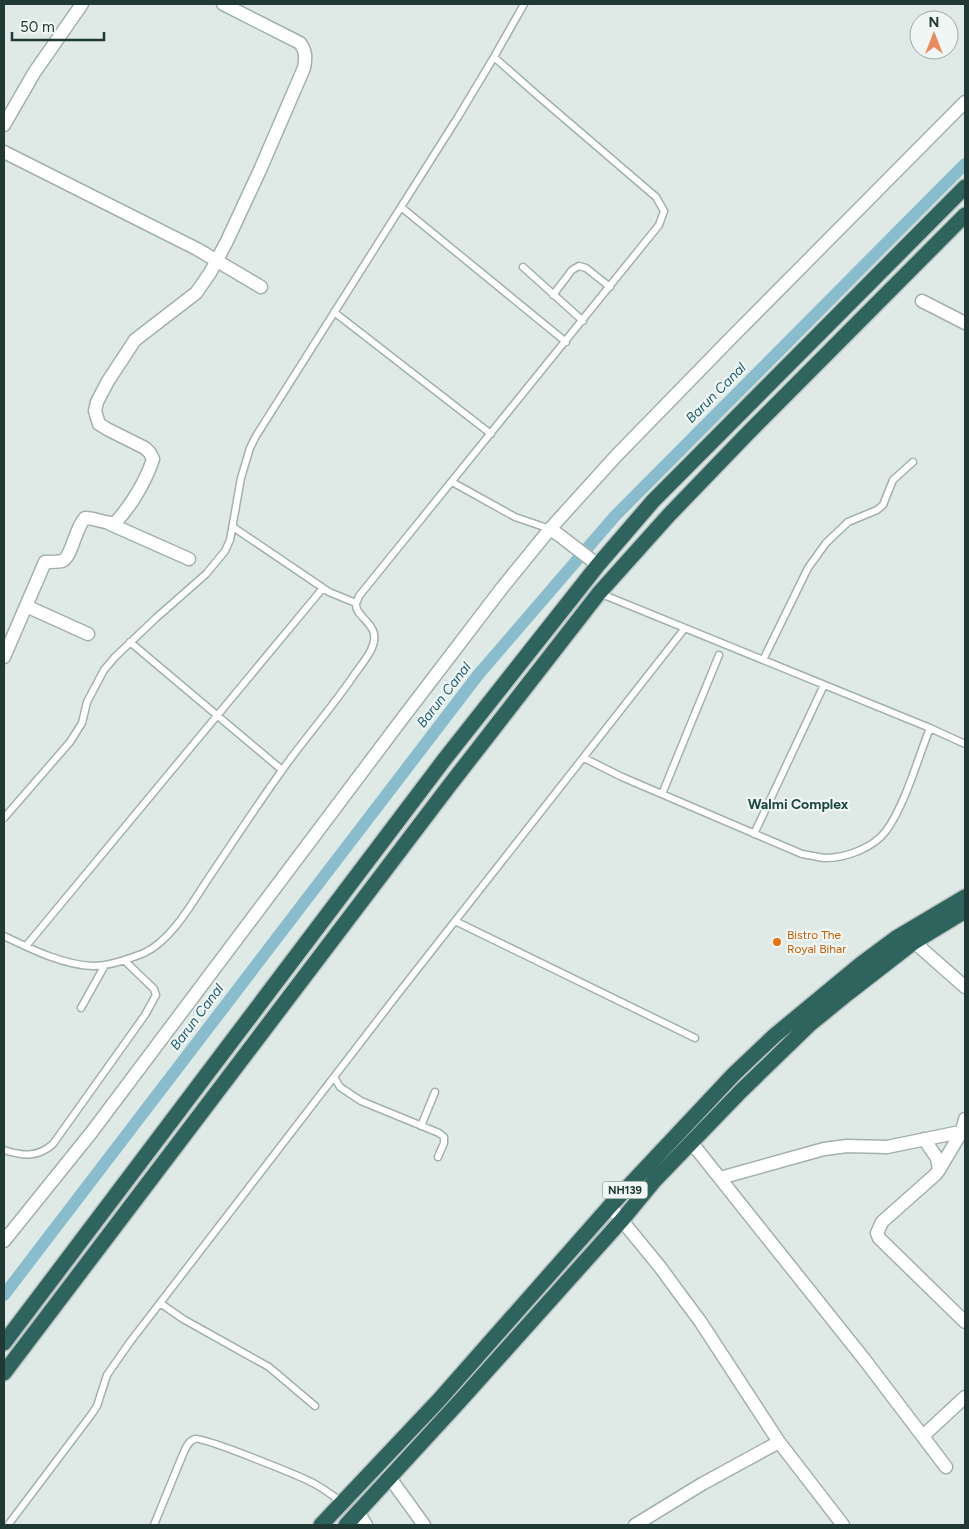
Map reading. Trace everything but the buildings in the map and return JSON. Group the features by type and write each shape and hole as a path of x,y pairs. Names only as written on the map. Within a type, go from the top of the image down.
{"highway":[{"path":"4,1343 593,561 965,187"},
{"path":"4,1374 449,786 599,593 669,515 748,432 965,215"},
{"name":"NH139","path":"321,1525 440,1400 610,1206 728,1081 774,1036 861,964 896,938 965,897"},
{"name":"NH139","path":"346,1525 622,1220 655,1180 740,1091 809,1025 914,942 965,911"}],"street":[{"path":"4,125 7,109 82,4"},
{"path":"110,524 115,523 128,507 147,474 153,459 145,448 107,430 99,424 95,411 97,402 135,340 196,293 217,261 292,99 304,68 306,58 304,48 300,43 223,4"},
{"path":"4,1241 92,1133 502,588 555,532 618,455 726,342 965,102"},
{"path":"4,152 198,249 261,287"},
{"path":"922,301 965,323"},
{"path":"4,657 46,562 61,561 70,553 80,523 85,518 92,518 110,524 189,559"},
{"path":"555,532 593,561"},
{"path":"26,606 88,634"},
{"path":"914,942 965,987"},
{"path":"720,1178 824,1148 847,1146 887,1147 924,1139 964,1127"},
{"path":"963,1315 879,1238 877,1233 882,1222 939,1170 964,1127"},
{"path":"924,1139 937,1158 939,1170"},
{"path":"691,1142 946,1467"},
{"path":"610,1206 660,1267 700,1321 779,1442 843,1525"},
{"path":"923,1436 965,1397"},
{"path":"635,1525 702,1484 779,1442"},
{"path":"390,1478 424,1525"},
{"path":"358,1512 366,1525"}],"lane":[{"path":"4,818 70,742 82,723 87,702 99,678 115,657 206,574 225,551 232,527 241,478 250,448 256,436 401,207 494,57 524,4"},
{"path":"4,936 64,961 93,966 124,960 157,946 170,932 282,770 343,692 371,650 374,642 374,633 370,624 358,610 356,603 359,596 659,225 664,211 662,204 656,197 494,57"},
{"path":"401,207 566,342"},
{"path":"554,295 572,270 579,266 586,268 610,287"},
{"path":"523,267 583,321"},
{"path":"334,312 491,434"},
{"path":"763,660 816,555 848,522 877,510 883,505 893,480 913,462"},
{"path":"452,482 510,515 555,532"},
{"path":"232,527 323,588 356,603"},
{"path":"26,946 323,588"},
{"path":"599,593 965,744"},
{"path":"8,1525 91,1415 110,1370 130,1342 455,921 685,628"},
{"path":"130,642 282,770"},
{"path":"662,794 719,654"},
{"path":"754,834 824,685"},
{"path":"584,758 662,794 802,854 825,858 852,853 869,845 885,832 896,814 930,728"},
{"path":"455,921 695,1038"},
{"path":"4,1150 25,1155 37,1154 44,1152 53,1144 145,1015 156,995 154,989 124,960"},
{"path":"81,1008 105,965"},
{"path":"334,1077 340,1087 361,1101 444,1137 444,1143 438,1157"},
{"path":"421,1126 435,1092"},
{"path":"160,1303 183,1319 269,1368 315,1406"},
{"path":"154,1525 183,1454 189,1443 199,1439 301,1477 316,1484 343,1503"}],"waterway":[{"name":"Barun Canal","path":"4,1295 478,675 615,516 965,164"}],"place":[{"name":"Bistro The Royal Bihar","path":"777,942"}],"district":[{"name":"Walmi Complex","path":"798,804"}]}
